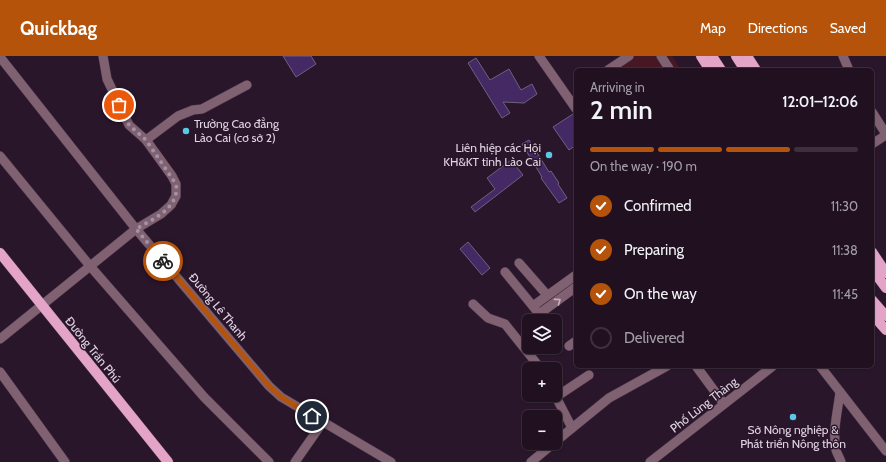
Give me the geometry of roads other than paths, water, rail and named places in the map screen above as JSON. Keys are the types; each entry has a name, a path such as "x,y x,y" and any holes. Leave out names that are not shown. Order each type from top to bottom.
{"main road":[{"path":"701,56 709,68"},
{"path":"712,56 720,68"},
{"path":"736,56 744,68"},
{"path":"747,56 755,68"},
{"name":"Đường Trần Phú","path":"0,253 168,462"},
{"path":"874,260 878,275 886,288"},
{"path":"874,302 886,316"},
{"path":"874,316 886,330"}],"street":[{"name":"Đường Lê Thanh","path":"0,56 136,229 269,386 281,397 391,462"},
{"path":"0,339 136,229 161,214 171,205 176,196 176,184 172,176 146,140 129,125 107,79 103,56"},
{"path":"539,56 573,95"},
{"path":"611,68 629,56"},
{"path":"661,56 669,68"},
{"path":"843,56 848,68"},
{"path":"146,140 178,116 193,110 202,109 247,85"},
{"path":"874,143 886,135 876,127"},
{"path":"0,156 90,266 204,397 269,462"},
{"path":"519,263 547,295"},
{"path":"505,272 540,314"},
{"path":"533,306 574,275"},
{"path":"545,314 574,289"},
{"path":"473,304 488,318 505,324 535,362"},
{"path":"562,436 609,398 663,368"},
{"path":"697,368 724,404"},
{"name":"Phố Lùng Thàng","path":"650,462 770,368"},
{"path":"822,368 886,451"},
{"path":"0,372 65,462"},
{"path":"562,392 590,375"},
{"path":"840,392 836,425 836,450 841,462"},
{"path":"558,402 572,428"},
{"path":"294,462 323,422"},
{"path":"531,462 545,450"}],"place":[{"name":"Trường Cao đẳng Lào Cai (cơ sở 2)","path":"186,131"},
{"name":"Liên hiệp các Hội KH&KT tỉnh Lào Cai","path":"549,155"},
{"name":"Sở Nông nghiệp & Phát triển Nông thôn","path":"793,417"}]}
